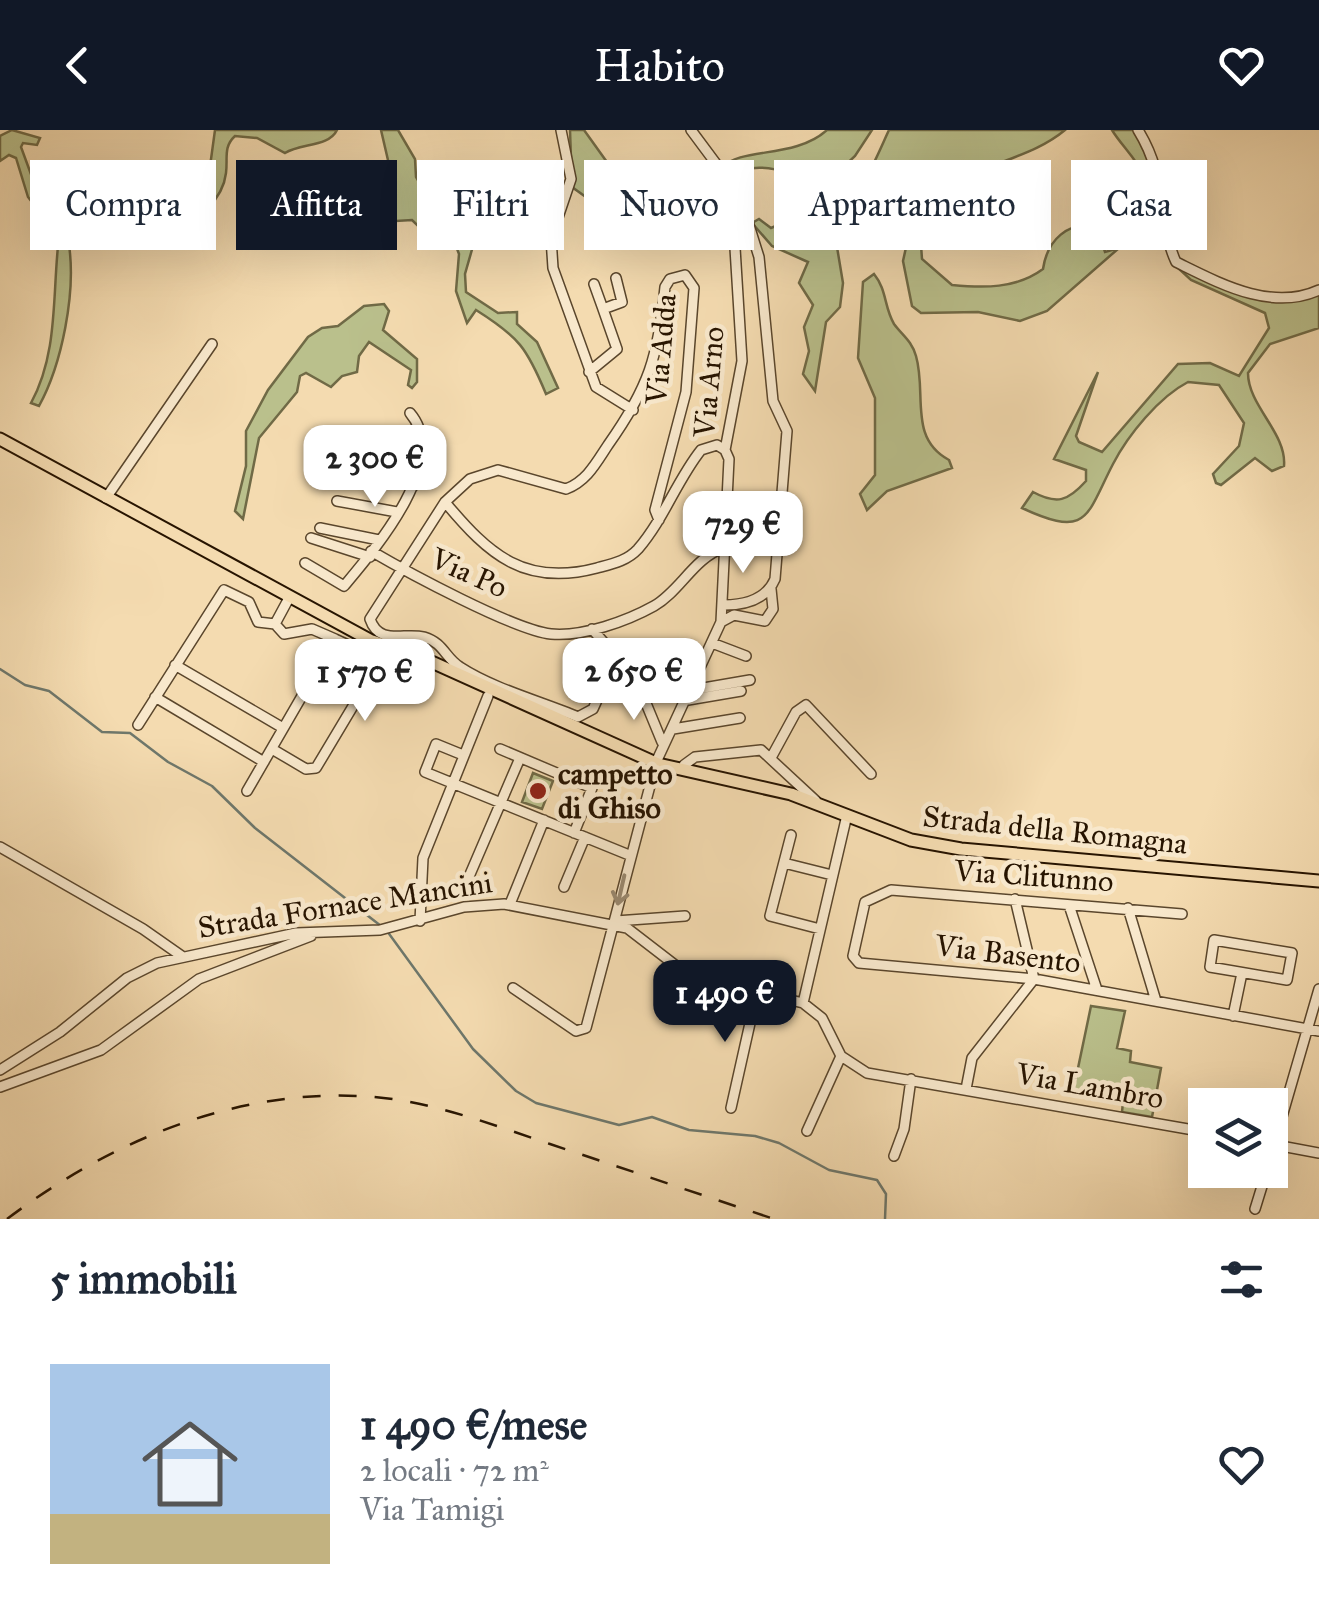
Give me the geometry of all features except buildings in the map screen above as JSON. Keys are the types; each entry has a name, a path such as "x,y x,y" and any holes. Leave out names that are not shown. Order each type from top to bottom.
{"main road":[{"name":"Strada della Romagna","path":"0,439 372,641 425,658 492,695 628,751 816,801 911,840 948,847 1319,883"}],"street":[{"path":"562,130 570,178 552,238 553,268 572,310 588,372 607,397 633,410"},
{"path":"691,130 724,173 750,225 760,257 773,401 786,431 772,609 765,621 734,615 721,622"},
{"path":"1138,130 1152,152 1163,190 1168,244 1176,262 1232,289 1273,298 1319,290"},
{"name":"Via Arno","path":"659,757 690,695 721,622 724,605 729,460 726,450 742,361 735,250"},
{"name":"Via Adda","path":"445,502 470,479 498,470 554,488 578,485 633,410 648,382 657,350 665,287 670,279 685,275 694,288 688,376 655,510 660,520"},
{"path":"604,309 622,302 616,278"},
{"path":"588,372 617,350 594,284"},
{"path":"106,498 212,344"},
{"path":"305,563 344,586 379,540 415,485 421,447 418,423 410,413"},
{"path":"617,656 593,709 578,716 460,667 442,645 425,658 422,636 392,638 371,625 372,612 445,502 481,543 544,576 568,576 622,561 638,549 701,450 717,445 726,450"},
{"path":"357,474 415,485"},
{"path":"337,501 397,512"},
{"path":"320,528 379,540"},
{"name":"Via Po","path":"310,538 369,553 402,572 552,634 592,629 640,614 665,600 708,555 723,548"},
{"path":"724,605 752,602 771,589"},
{"path":"138,726 224,590 249,602 258,622 275,624 284,634 312,629 374,657 377,666 316,768 306,769 272,749"},
{"path":"275,624 289,598"},
{"path":"513,988 582,1032 659,757 636,679 592,629"},
{"path":"247,791 335,640"},
{"path":"712,643 746,656"},
{"path":"175,664 283,728"},
{"path":"690,695 750,680"},
{"path":"690,695 741,692"},
{"path":"420,921 421,864 481,712 492,695"},
{"path":"155,696 264,762"},
{"path":"772,756 796,712 806,705 871,774"},
{"path":"673,729 740,718"},
{"path":"463,756 436,744 425,772 629,855"},
{"path":"500,749 592,788 574,832"},
{"path":"688,767 695,757 751,749 772,756 816,801"},
{"path":"468,880 520,758"},
{"path":"798,1002 847,815"},
{"path":"510,904 544,820"},
{"path":"791,835 770,916 820,929"},
{"path":"564,886 585,837"},
{"path":"0,847 143,928 183,957"},
{"path":"784,864 832,875"},
{"name":"Via Clitunno","path":"882,892 1182,914"},
{"name":"Via Basento","path":"882,892 862,907 852,955 856,961 1034,979 1314,1030"},
{"path":"966,1088 972,1058 1034,979 1014,900"},
{"name":"Strada Fornace Mancini","path":"0,1070 60,1032 127,978 183,957 296,933 385,930 464,907 510,904 612,923"},
{"path":"1069,905 1097,990"},
{"path":"1128,908 1156,1000"},
{"path":"612,923 684,916"},
{"path":"612,923 640,934 679,971 798,1002 822,1018 840,1056 807,1132"},
{"path":"0,1088 101,1050 199,980 314,935"},
{"path":"1214,940 1292,953 1287,980 1242,973 1210,967 1214,940"},
{"path":"1233,1016 1242,973"},
{"path":"1288,1101 1314,1030 1319,989"},
{"path":"731,1108 757,992"},
{"name":"Via Lambro","path":"840,1056 867,1072 1188,1129"},
{"path":"894,1156 904,1129 911,1079"},
{"path":"1288,1147 1319,1153"},
{"path":"1255,1209 1261,1188"}],"green space":[{"path":"12,130 40,138 37,145 23,143 21,147 30,172 30,200 16,158 9,155 0,161 0,136"},
{"path":"215,130 337,130 328,139 285,153 257,138 235,136 227,149 216,197 216,160 211,160"},
{"path":"381,130 398,130 415,159 417,225 412,220 397,221 397,160 388,160"},
{"path":"570,130 584,130 606,160 584,160 584,196 572,187"},
{"path":"827,130 872,130 851,160 774,160 774,169 754,168 754,160 734,160 785,149"},
{"path":"889,130 1065,130 1008,160 875,160"},
{"path":"1112,130 1134,130 1150,160 1134,160"},
{"path":"759,219 774,227 774,247 754,222"},
{"path":"1071,229 1071,250 1117,250 1047,311 1020,321 978,312 921,313 912,306 903,261 905,250 921,250 922,259 952,285 999,286 1043,269 1054,241"},
{"path":"58,250 70,250 65,328 39,406 31,403 46,363"},
{"path":"458,250 472,250 465,274 466,292 498,313 517,312 517,324 537,342 558,388 546,394 520,345 491,319 476,310 467,323 456,291"},
{"path":"781,250 838,250 843,283 840,307 826,322 815,391 803,374 809,351 804,327 813,305 799,283 808,262"},
{"path":"1176,266 1264,297 1301,298 1319,293 1319,328 1270,344 1248,373 1254,397 1280,442 1284,466 1272,471 1255,458 1221,485 1216,483 1213,474 1239,446 1244,423 1219,385 1188,382 1166,397 1136,429 1082,517 1061,522 1022,508 1033,492 1049,499 1062,499 1086,481 1086,470 1054,459 1098,372 1076,436 1079,442 1102,452 1178,364 1210,363 1239,376 1269,328 1265,313 1191,280"},
{"path":"874,274 894,324 916,356 921,414 928,440 952,468 887,491 867,510 860,494 875,475 875,398 858,358 863,282"},
{"path":"384,304 389,311 383,330 417,359 417,382 412,388 408,385 411,370 369,342 359,356 357,372 342,376 331,387 306,373 300,376 297,392 259,438 243,519 235,511 246,466 246,431 268,390 308,337 322,328 338,326 364,306"},
{"name":"campetto di Ghiso","path":"533,773 553,781 542,809 522,802"},
{"path":"1091,1006 1125,1011 1117,1048 1131,1051 1130,1062 1161,1068 1152,1117 1122,1112 1123,1102 1073,1092"}],"waterway":[{"path":"0,669 25,685 49,691 102,732 130,733 168,762 212,786 255,828 381,926"},
{"path":"387,931 473,1049 516,1091 536,1103 619,1125 652,1117 689,1130 755,1136 779,1143 829,1170 877,1180 886,1194 885,1219"}],"railway":[{"path":"7,1219 90,1165 180,1124 275,1100 324,1096 374,1097 441,1109 774,1219"}],"place":[{"name":"campetto di Ghiso","path":"538,791"}]}
